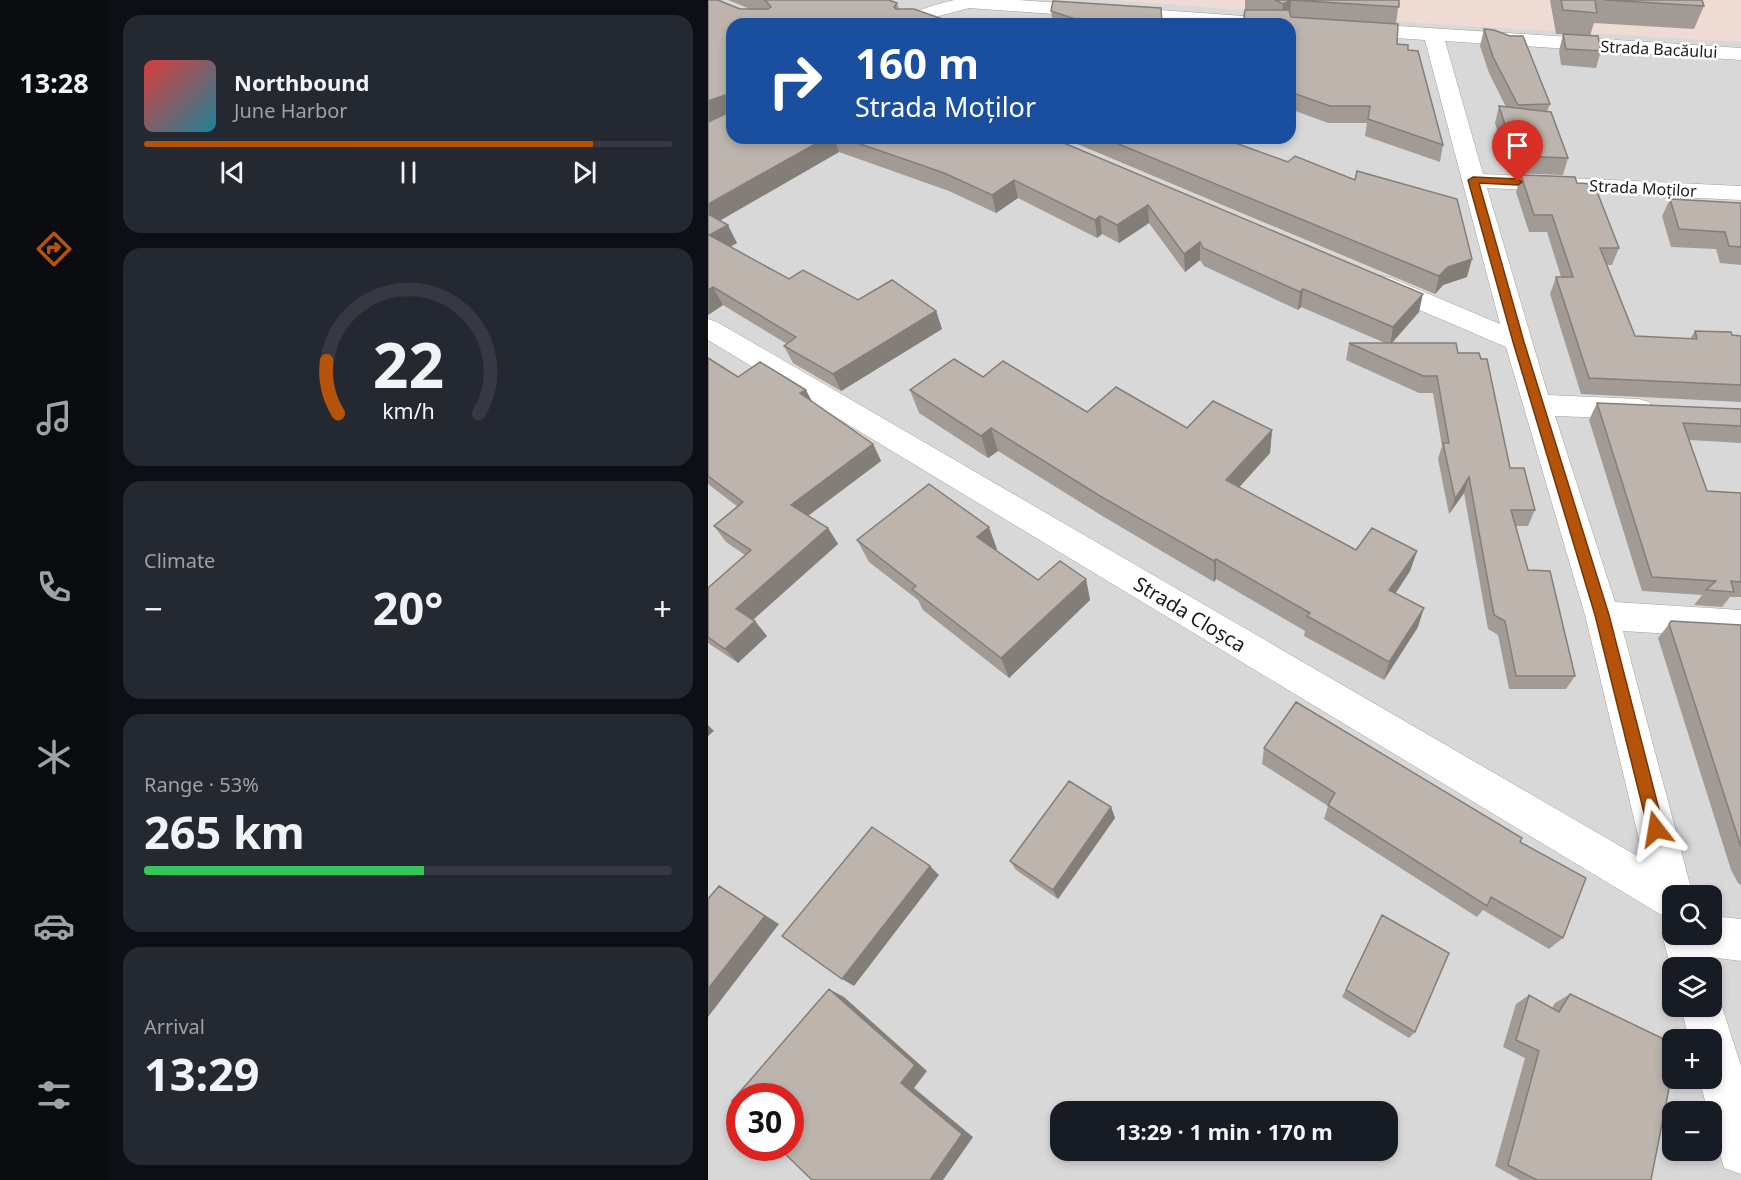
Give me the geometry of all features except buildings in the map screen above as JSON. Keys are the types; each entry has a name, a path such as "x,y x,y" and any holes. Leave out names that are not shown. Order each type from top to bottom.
{"street":[{"path":"922,18 932,12 968,2 1190,18"},
{"name":"Strada Bacăului","path":"1296,25 1741,54"},
{"path":"1434,36 1518,342 1602,615 1670,885"},
{"name":"Strada Moților","path":"1473,180 1741,193"},
{"path":"1366,277 1518,342"},
{"name":"Strada Cloșca","path":"708,328 1662,891"},
{"path":"1539,405 1670,411"},
{"path":"1602,615 1741,624"},
{"path":"1722,938 1741,940"},
{"path":"1722,1080 1741,1150"}],"shaded area":[{"path":"708,0 1741,0 1741,1180 708,1180"},
{"path":"1111,0 1741,0 1741,42 1449,25"}],"route":[{"path":"1518,182 1473,180 1518,342 1602,615 1656,829"}]}
